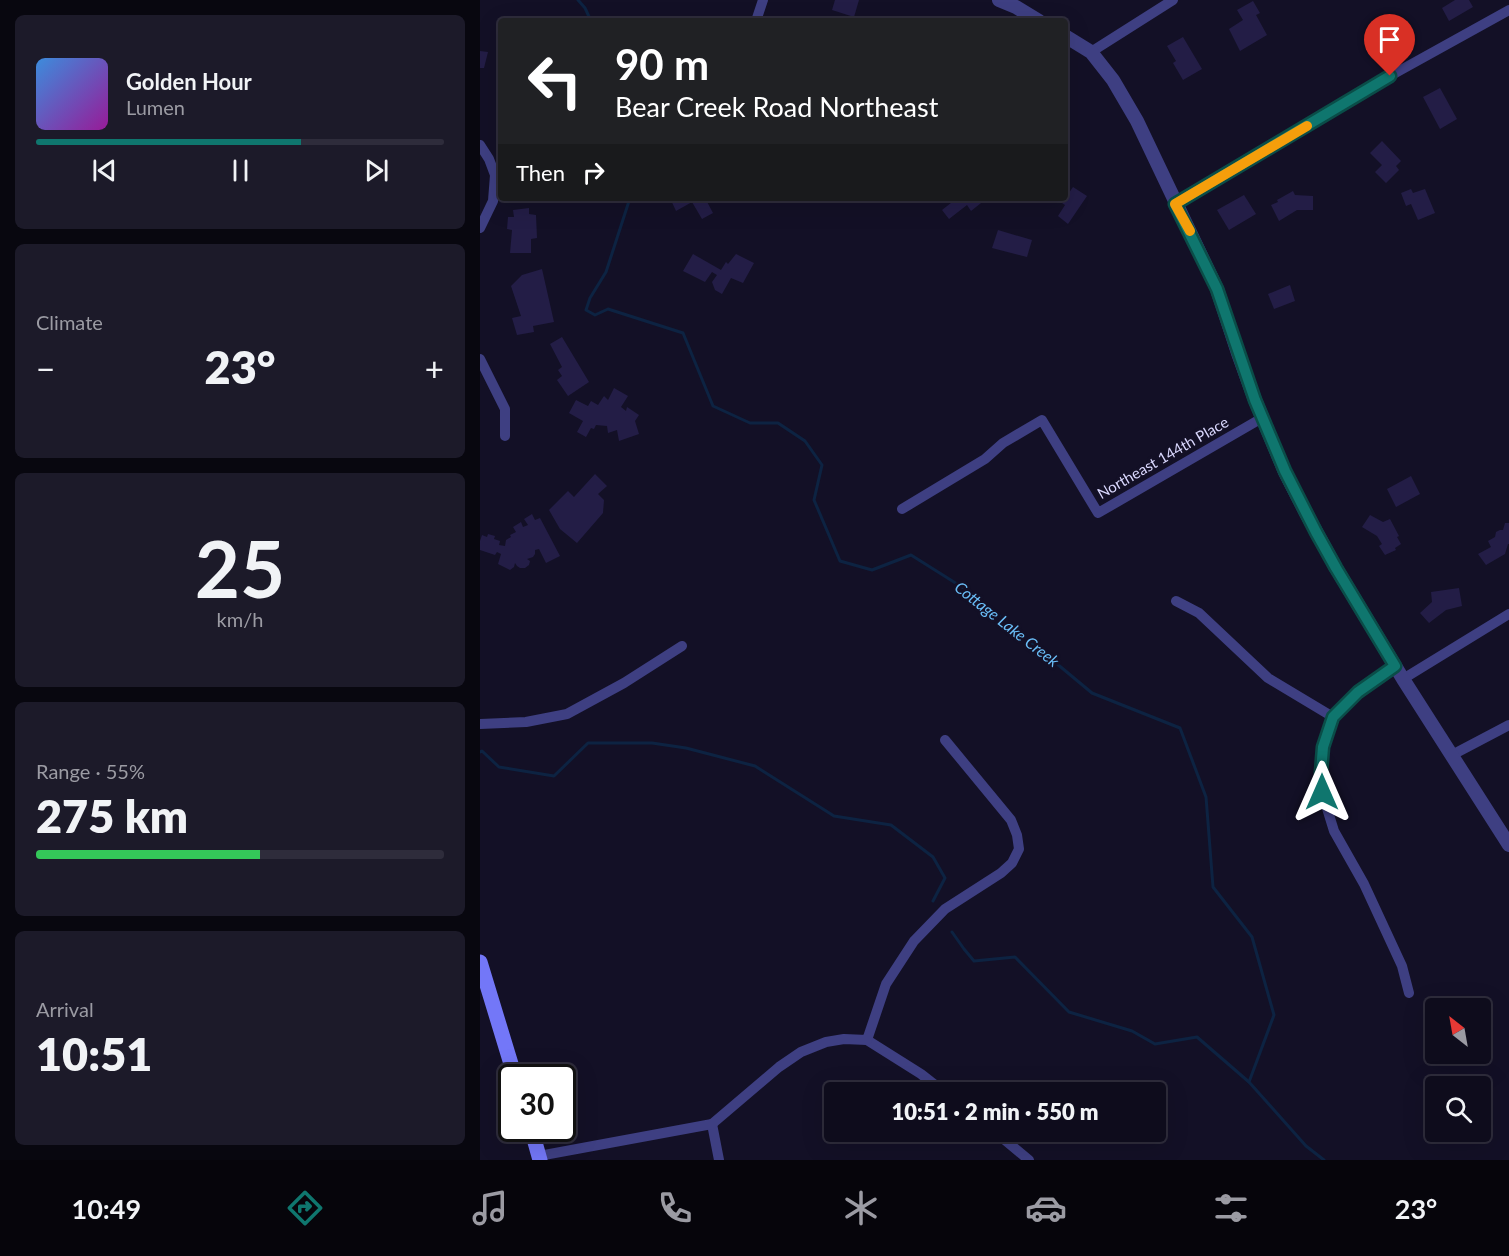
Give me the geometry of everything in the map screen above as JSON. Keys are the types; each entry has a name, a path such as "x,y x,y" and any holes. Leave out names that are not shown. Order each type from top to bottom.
{"main road":[{"path":"480,963 511,1064"},
{"path":"535,1142 540,1158"}],"street":[{"path":"757,18 764,0"},
{"path":"999,0 1016,4 1035,18"},
{"path":"1091,52 1173,0"},
{"path":"1175,204 1390,76 1509,10"},
{"path":"1068,38 1091,52 1113,80 1137,121 1217,289 1262,418 1285,471 1316,532 1403,679 1509,845"},
{"path":"480,145 495,175 493,201 480,228"},
{"path":"480,358 505,409 505,435"},
{"name":"Northeast 144th Place","path":"902,509 985,459 1003,443 1042,420 1098,513 1262,418"},
{"path":"1176,601 1199,613 1268,678 1333,717"},
{"path":"1403,679 1509,614"},
{"path":"480,724 526,722 567,714 624,683 682,646"},
{"path":"1395,666 1358,692 1333,717 1323,747 1321,772 1322,792 1334,831 1364,884 1402,966 1409,993"},
{"path":"1452,755 1509,725"},
{"path":"867,1040 886,984 914,941 945,909 1012,863 1018,849 1017,835 1011,820 945,740"},
{"path":"540,1158 712,1124 779,1067 801,1052 826,1042 844,1039 867,1040 931,1082"},
{"path":"712,1124 719,1160"},
{"path":"1007,1142 1029,1160"}],"building":[{"path":"835,0 859,0 854,17 832,10"},
{"path":"1455,0 1469,0 1473,7 1449,21 1442,8"},
{"path":"1253,1 1260,13 1256,15 1267,35 1240,51 1229,29 1243,20 1237,10"},
{"path":"1183,37 1202,69 1183,80 1173,63 1176,61 1167,46"},
{"path":"480,51 488,52 484,68 480,68"},
{"path":"1440,88 1457,119 1440,129 1423,97"},
{"path":"1382,141 1401,161 1396,166 1399,170 1386,183 1375,172 1382,165 1370,153"},
{"path":"1073,187 1087,196 1068,224 1058,216 1065,205 1062,203 1068,201 1068,194"},
{"path":"1411,189 1413,193 1425,189 1435,213 1418,220 1411,204 1406,206 1401,193"},
{"path":"1293,191 1295,195 1313,196 1313,210 1297,210 1279,221 1271,205"},
{"path":"1244,195 1256,214 1229,230 1217,210"},
{"path":"671,201 707,201 713,213 702,219 692,202 676,211"},
{"path":"953,201 979,201 981,203 971,211 967,205 949,219 942,210"},
{"path":"529,208 529,214 536,215 537,238 531,239 531,253 510,253 512,230 507,229 508,217 514,217 513,210"},
{"path":"998,230 1032,240 1027,257 992,248"},
{"path":"693,254 721,270 726,262 728,264 736,254 754,263 743,283 731,278 722,294 715,290 712,282 717,275 712,272 705,282 683,271"},
{"path":"542,269 554,322 533,326 534,332 517,335 512,318 521,316 511,286 522,275"},
{"path":"1290,285 1295,301 1274,309 1268,294"},
{"path":"562,337 589,382 568,396 557,380 562,376 558,370 562,367 550,344"},
{"path":"614,388 628,396 621,407 626,411 627,407 639,415 635,421 639,434 619,441 617,430 608,433 607,426 596,425 594,429 591,428 586,437 577,432 583,421 569,413 576,400 588,406 591,401 598,405 604,396 608,400"},
{"path":"595,474 607,486 598,494 604,500 603,513 577,543 560,529 549,510 568,491 574,497"},
{"path":"1411,476 1420,494 1396,507 1387,489"},
{"path":"532,514 535,520 540,518 560,556 546,563 539,549 535,550 533,557 527,559 530,561 529,565 520,568 515,563 510,570 498,564 501,554 497,552 495,555 480,550 482,535 495,536 494,539 500,541 499,545 505,546 506,540 516,532 513,527 521,522 523,527 528,525 524,519"},
{"path":"1370,515 1383,522 1390,519 1401,544 1395,548 1396,550 1385,555 1379,546 1382,544 1377,536 1362,527"},
{"path":"1505,523 1509,523 1509,544 1505,554 1486,565 1478,554 1491,547 1488,541 1495,537 1496,532 1503,530"},
{"path":"1459,588 1462,606 1446,610 1429,623 1420,613 1432,602 1431,592"}],"waterway":[{"name":"Cottage Lake Creek","path":"578,0 590,18"},
{"name":"Cottage Lake Creek","path":"629,201 606,272 590,298 586,310 595,315 608,309 683,333 713,406 750,423 778,423 805,441 822,465 814,500 840,561 872,570 911,555 973,594 1092,693 1180,728 1206,797 1213,887 1252,937 1274,1015 1249,1082 1306,1146 1324,1160"},
{"path":"480,752 482,751 499,767 554,776 588,743 652,743 686,748 755,766 834,816 891,825 933,857 945,878 933,901"},
{"path":"952,932 974,961 1015,957 1069,1012 1132,1031 1155,1044 1197,1037 1249,1082"}],"slow traffic":[{"path":"1190,231 1175,204 1307,126"}],"route":[{"path":"1322,792 1323,747 1333,717 1358,692 1395,666 1336,568 1285,471 1255,400 1217,289 1175,204 1390,76"}]}
